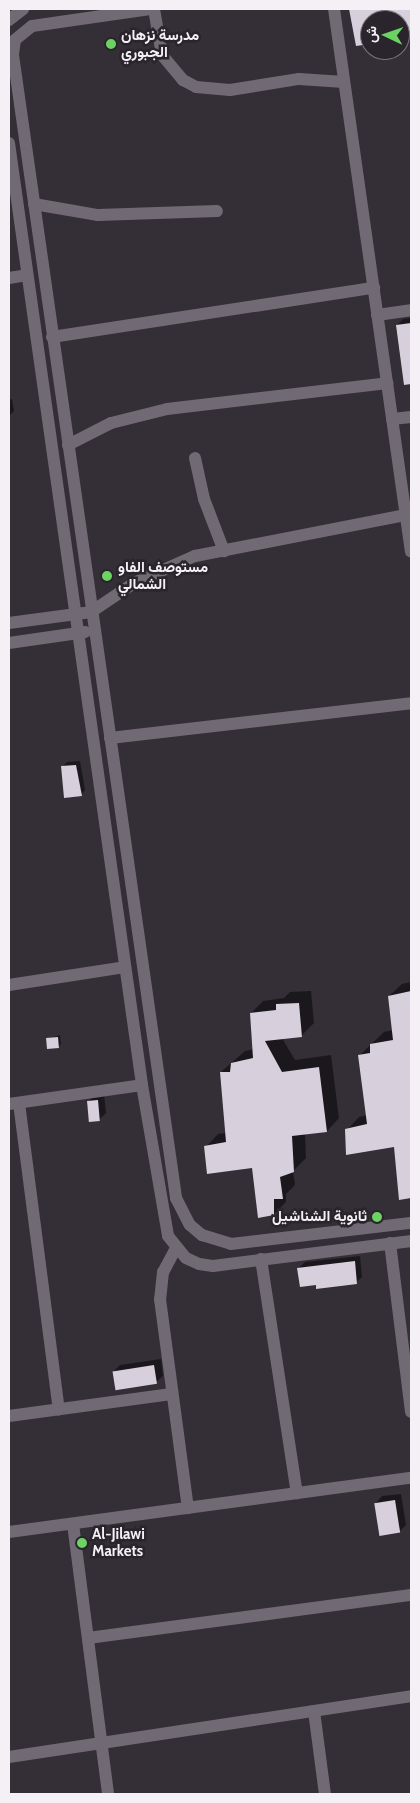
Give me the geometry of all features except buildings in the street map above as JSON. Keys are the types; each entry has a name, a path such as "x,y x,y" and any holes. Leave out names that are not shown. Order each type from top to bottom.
{"street":[{"path":"9,20 23,9"},
{"path":"150,9 84,13 32,26 12,39 11,56 34,204 173,1183 181,1213 202,1235 231,1244 411,1223"},
{"path":"154,9 162,55 183,80 196,87 230,90 299,79 344,82"},
{"path":"334,9 411,552"},
{"path":"9,143 10,167 28,275 125,967 164,1223 176,1248 199,1264 227,1265 411,1240"},
{"path":"34,204 98,215 217,211"},
{"path":"9,278 28,275"},
{"path":"52,337 374,288"},
{"path":"377,315 411,310"},
{"path":"68,445 111,424 167,409 387,383"},
{"path":"392,419 411,417"},
{"path":"194,458 204,499 224,551"},
{"path":"9,624 91,612 161,569 195,556 406,515"},
{"path":"9,643 94,631"},
{"path":"110,738 411,702"},
{"path":"9,985 125,967"},
{"path":"59,1409 14,1104 142,1085"},
{"path":"390,1243 411,1412"},
{"path":"176,1248 160,1285 172,1394 188,1508"},
{"path":"262,1259 297,1493"},
{"path":"9,1416 172,1394"},
{"path":"9,1532 411,1478"},
{"path":"73,1524 108,1794"},
{"path":"88,1638 411,1595"},
{"path":"9,1757 411,1696"},
{"path":"314,1711 325,1794"}],"place":[{"name":"مدرسة نزهان الجبوري","path":"111,44"},
{"name":"مستوصف الفاو الشمالي","path":"107,576"},
{"name":"ثانوية الشناشيل","path":"377,1217"},
{"name":"Al-Jilawi Markets","path":"82,1543"}]}
